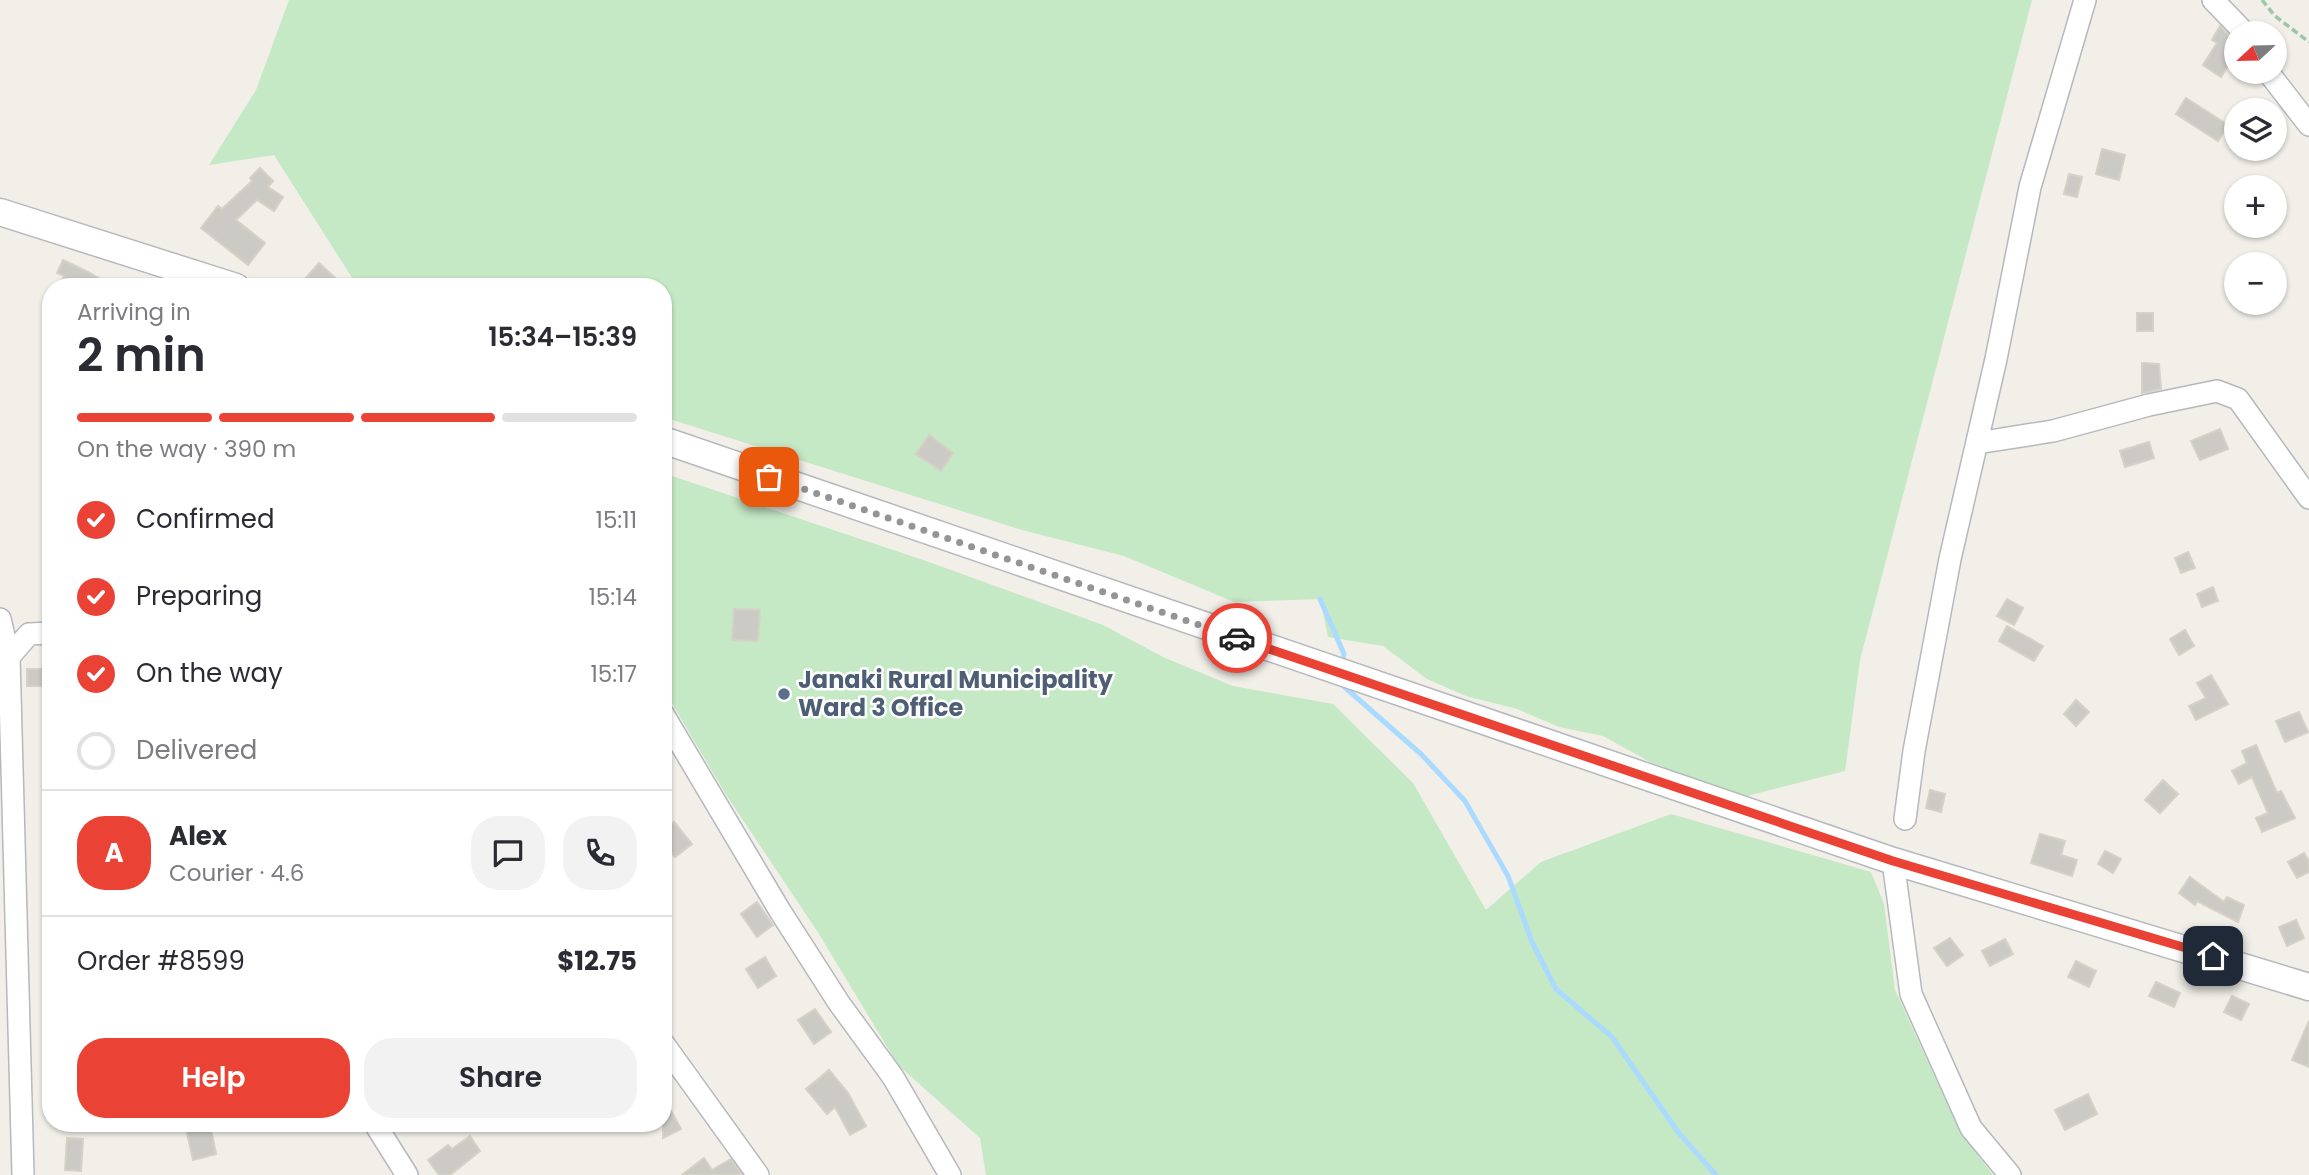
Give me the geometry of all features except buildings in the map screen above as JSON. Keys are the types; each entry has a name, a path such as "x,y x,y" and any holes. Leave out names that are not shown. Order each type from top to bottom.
{"street":[{"path":"1905,819 1914,751 1942,600 2030,187 2085,0"},
{"path":"2213,0 2233,21"},
{"path":"2277,84 2309,125"},
{"path":"0,212 208,278"},
{"path":"1977,443 2053,431 2149,405 2217,391 2238,399 2309,498"},
{"path":"672,443 1893,861 2309,987"},
{"path":"0,619 9,657 23,1175"},
{"path":"9,657 29,634 42,633"},
{"path":"672,728 780,911 839,1003 893,1077 950,1175"},
{"path":"1893,861 1911,995 1971,1128 2010,1175"},
{"path":"672,1055 758,1175"},
{"path":"380,1132 407,1175"}],"path":[{"path":"2262,0 2275,16 2309,42"}],"green space":[{"path":"289,0 2032,0 1860,660 1845,771 1743,797 1650,762 1603,736 1559,727 1517,709 1466,696 1427,679 1383,646 1328,637 1320,599 1234,602 1124,556 1022,530 672,420 672,278 352,278 274,155 209,165 256,90"},
{"path":"672,476 929,562 1103,625 1165,658 1233,686 1333,704 1413,783 1486,910 1541,862 1671,814 1871,872 1884,904 1895,990 1960,1132 1993,1175 986,1175 980,1138 898,1065 819,934 725,793 672,703"}],"waterway":[{"path":"1320,599 1344,654 1343,658"},
{"path":"1341,684 1421,754 1465,801 1508,876 1532,942 1556,989 1612,1037 1678,1132 1716,1175"}],"way so far":[{"path":"769,477 1237,638"}],"place":[{"name":"Janaki Rural Municipality Ward 3 Office","path":"784,694"}],"route":[{"path":"1237,638 1893,861 2213,956"}]}
